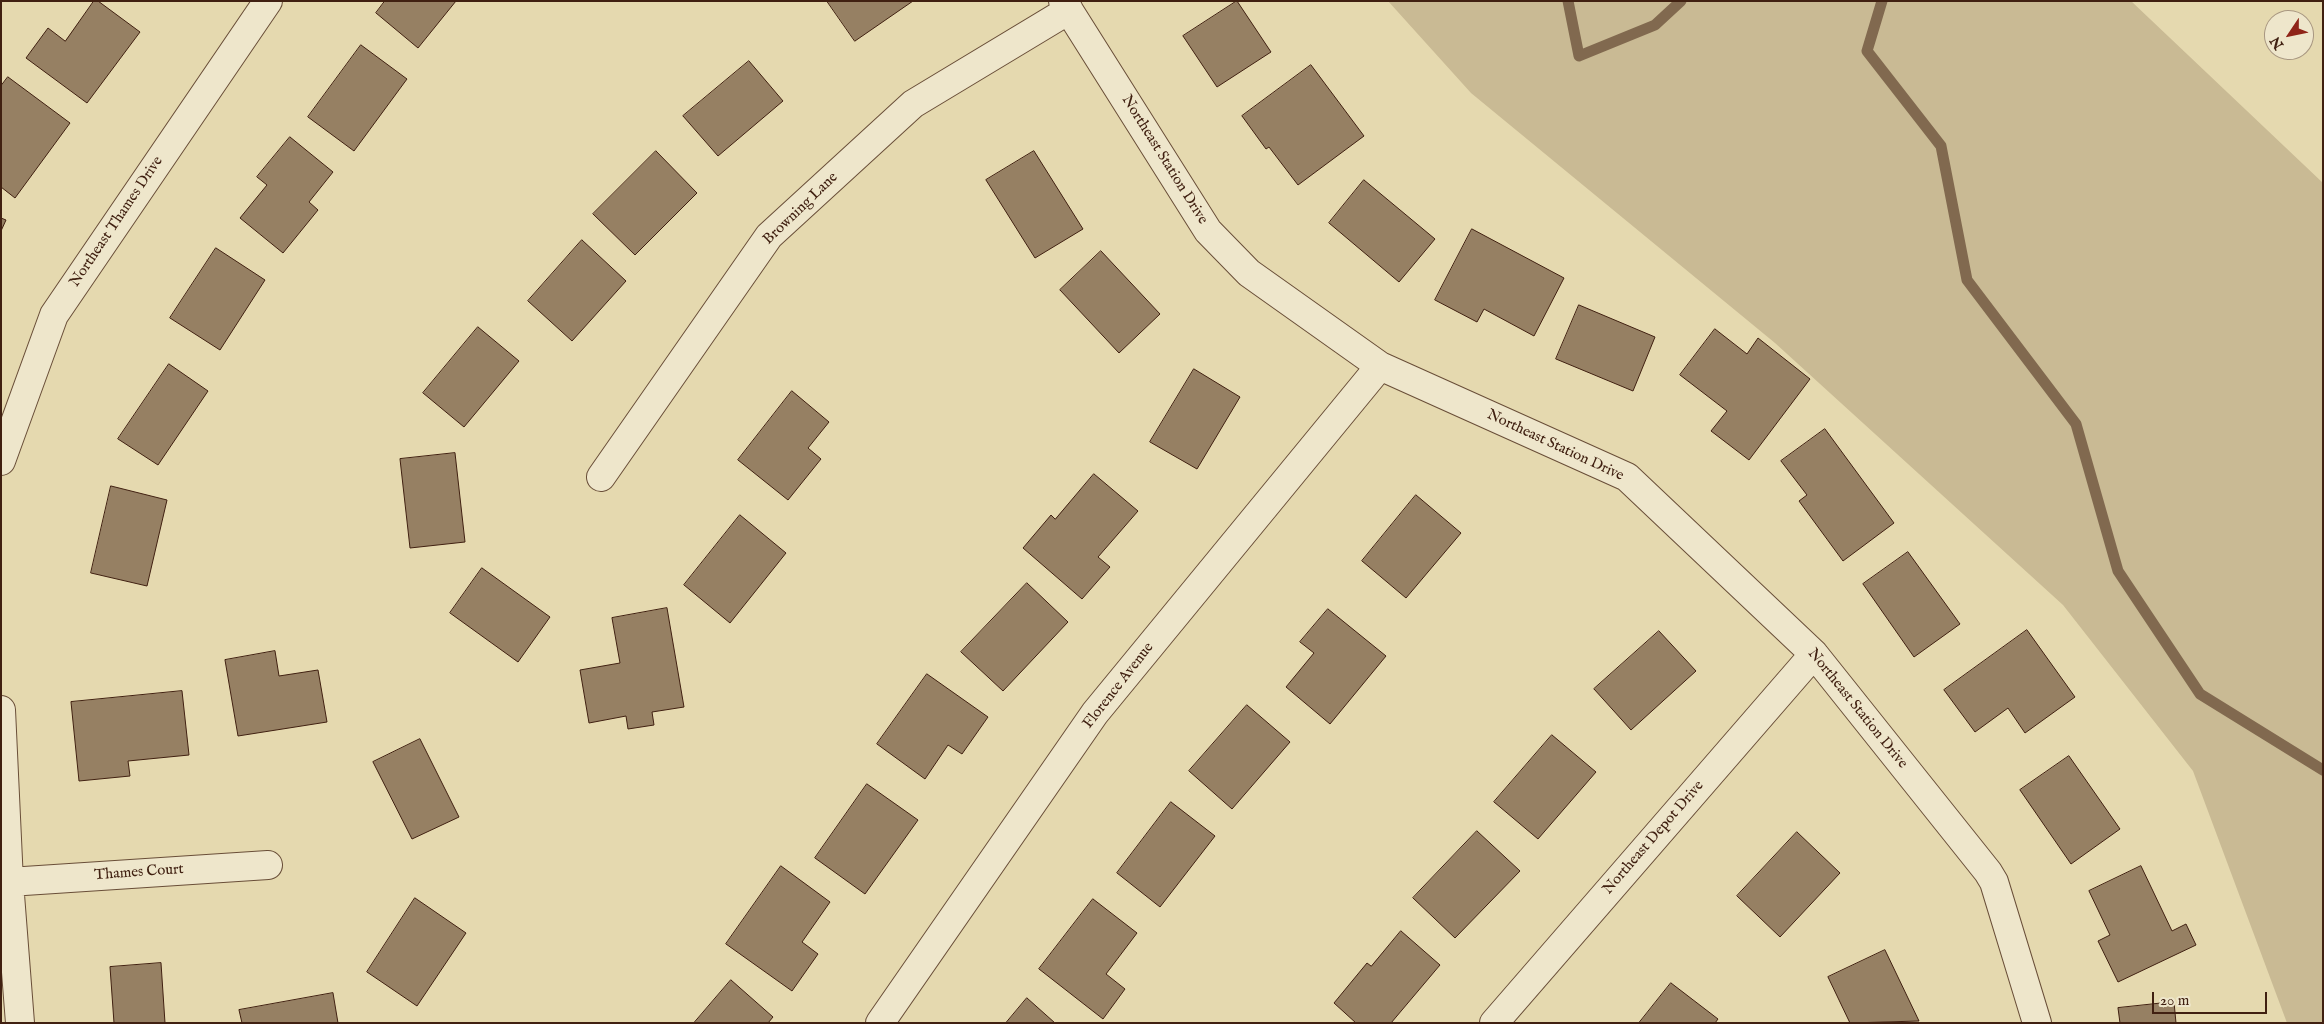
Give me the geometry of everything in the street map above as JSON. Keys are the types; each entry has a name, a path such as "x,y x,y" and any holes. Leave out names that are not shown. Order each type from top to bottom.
{"street":[{"name":"Northeast Thames Drive","path":"1,460 54,315 268,1"},
{"name":"Northeast Station Drive","path":"1066,6 1208,231 1249,273 1380,366 1627,477 1814,654 1991,877 2037,1023"},
{"name":"Browning Lane","path":"601,477 769,236 913,104 1066,6"},
{"name":"Florence Avenue","path":"880,1023 1095,713 1380,366"},
{"name":"Northeast Depot Drive","path":"1494,1023 1814,654"},
{"path":"1,710 9,882 20,1023"},
{"name":"Thames Court","path":"9,882 268,865"}],"shaded area":[{"path":"1388,1 2131,1 2323,183 2323,1023 2287,1023 2193,771 2063,605 1775,343 1471,93"}],"building":[{"path":"94,1 98,1 140,32 87,103 26,58 48,28 65,41"},
{"path":"385,1 456,1 418,48 376,13"},
{"path":"827,1 913,1 855,41"},
{"path":"1237,1 1271,52 1217,87 1183,36"},
{"path":"361,45 407,79 354,151 308,117"},
{"path":"749,61 783,101 718,156 683,116"},
{"path":"1311,65 1364,136 1298,185 1269,147 1266,149 1242,116"},
{"path":"8,77 70,123 15,198 1,187 1,86"},
{"path":"290,137 333,172 309,202 318,210 283,253 240,218 267,185 257,177"},
{"path":"656,151 697,193 635,255 593,214"},
{"path":"1034,151 1083,229 1035,258 986,180"},
{"path":"1364,180 1435,239 1399,282 1329,223"},
{"path":"1,218 6,220 1,231"},
{"path":"1472,229 1564,278 1534,336 1484,309 1477,322 1435,300"},
{"path":"582,240 626,281 572,341 528,301"},
{"path":"216,248 265,280 220,350 170,318"},
{"path":"1101,251 1160,314 1119,353 1060,290"},
{"path":"1579,305 1655,337 1633,391 1556,359"},
{"path":"478,327 519,361 464,427 423,393"},
{"path":"1715,329 1747,354 1758,338 1810,379 1749,460 1711,431 1727,411 1680,375"},
{"path":"169,364 208,391 158,465 118,439"},
{"path":"1194,369 1240,397 1197,469 1150,442"},
{"path":"792,391 829,422 808,448 821,459 788,500 738,460"},
{"path":"1825,429 1894,523 1843,561 1799,501 1807,495 1781,461"},
{"path":"455,453 465,542 410,548 400,459"},
{"path":"1094,474 1138,511 1098,557 1110,567 1082,599 1023,548 1051,515 1055,519"},
{"path":"111,486 167,500 147,586 91,573"},
{"path":"1416,495 1461,533 1406,598 1362,561"},
{"path":"740,515 786,553 730,623 684,585"},
{"path":"1908,552 1960,624 1914,657 1863,584"},
{"path":"482,568 550,617 518,662 450,613"},
{"path":"1027,583 1068,622 1003,691 961,652"},
{"path":"667,608 684,707 652,712 654,725 628,729 626,716 589,723 580,670 620,663 612,618"},
{"path":"1328,609 1386,656 1330,724 1286,687 1314,653 1300,642"},
{"path":"2027,630 2075,697 2025,733 2008,708 1975,732 1944,690"},
{"path":"1659,631 1696,671 1631,730 1594,689"},
{"path":"275,651 279,676 318,670 327,722 238,736 225,660"},
{"path":"927,674 988,717 962,754 948,745 925,779 877,744"},
{"path":"182,691 189,755 128,761 130,776 79,781 71,702"},
{"path":"1247,705 1290,742 1232,809 1189,771"},
{"path":"1552,735 1596,772 1538,839 1494,802"},
{"path":"420,739 459,817 412,839 373,762"},
{"path":"2069,756 2120,829 2071,864 2020,790"},
{"path":"867,784 918,820 865,894 815,858"},
{"path":"1171,802 1215,836 1160,907 1117,873"},
{"path":"1477,831 1520,871 1455,938 1413,898"},
{"path":"1797,832 1840,873 1780,937 1737,896"},
{"path":"781,866 830,902 802,942 818,954 792,991 726,944"},
{"path":"2141,866 2172,931 2186,924 2196,945 2118,982 2098,941 2110,935 2089,891"},
{"path":"415,898 466,933 417,1006 367,972"},
{"path":"1093,899 1137,933 1106,974 1125,989 1103,1019 1039,969"},
{"path":"1401,931 1440,965 1391,1023 1356,1023 1334,1003 1367,963 1371,966"},
{"path":"1885,950 1919,1021 1850,1023 1828,977"},
{"path":"161,963 165,1023 114,1023 110,967"},
{"path":"731,980 773,1017 768,1023 694,1023"},
{"path":"1671,983 1718,1019 1715,1023 1639,1023"},
{"path":"333,993 338,1023 242,1023 239,1010"},
{"path":"1027,998 1055,1023 1006,1023"},
{"path":"2174,1002 2176,1023 2120,1023 2118,1008"}],"waterway":[{"path":"1568,1 1579,56 1655,25 1681,1"},
{"path":"1882,1 1867,51 1941,146 1967,280 2076,424 2118,571 2200,694 2323,770"}]}
